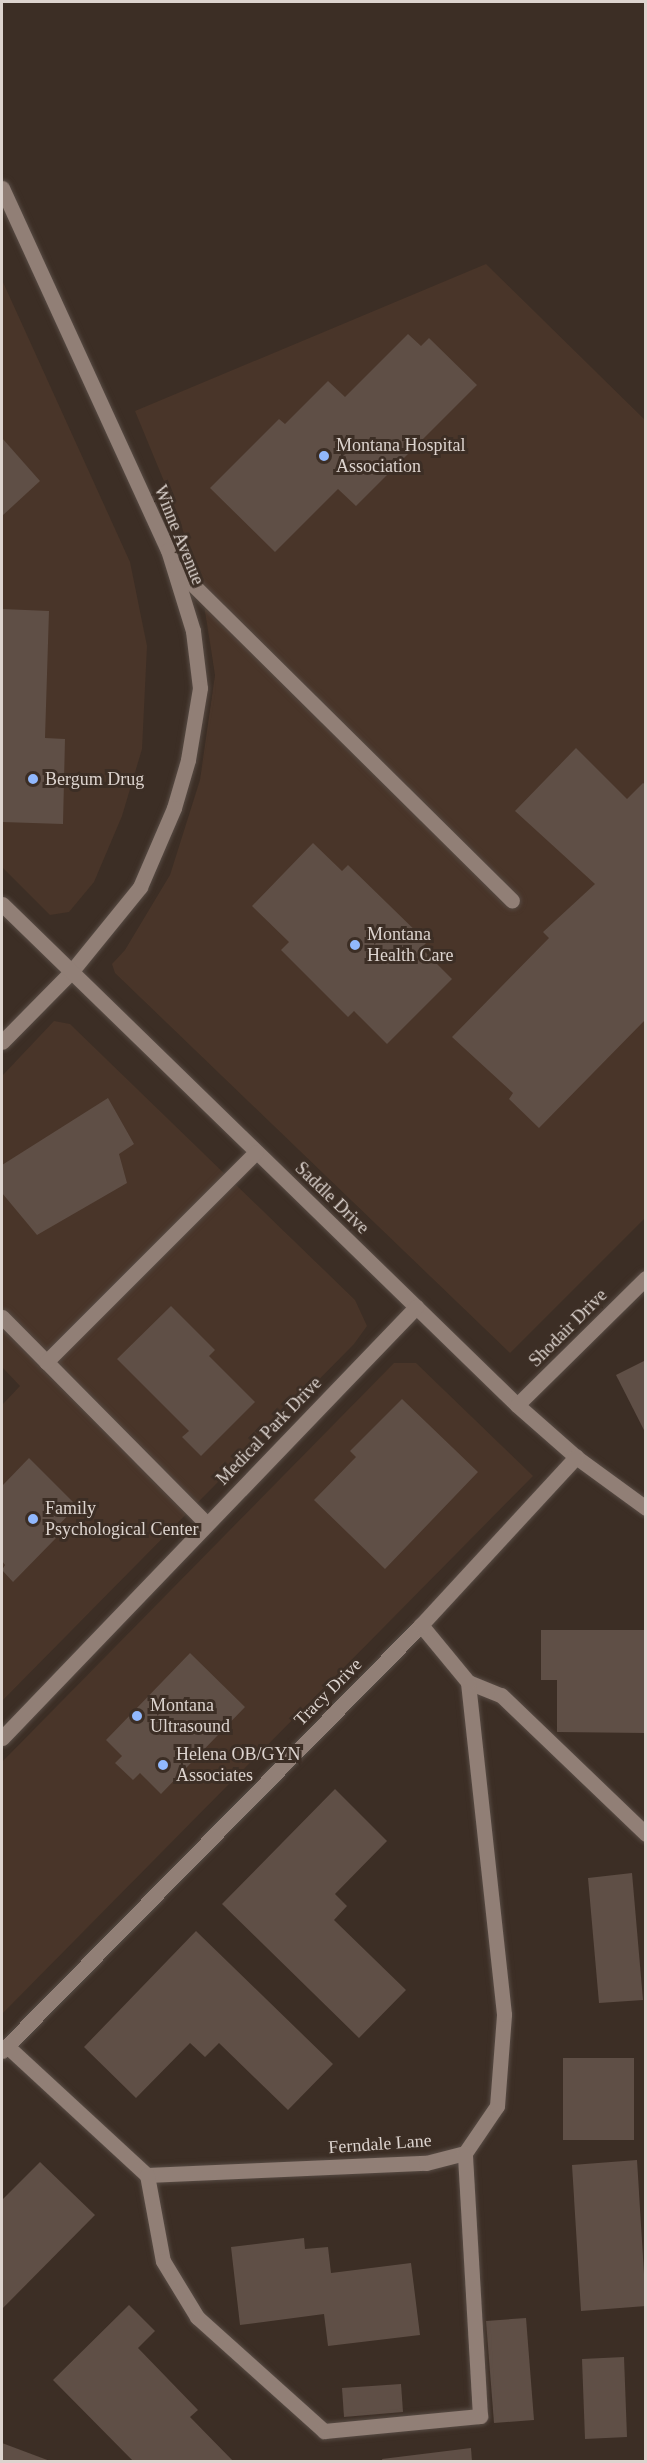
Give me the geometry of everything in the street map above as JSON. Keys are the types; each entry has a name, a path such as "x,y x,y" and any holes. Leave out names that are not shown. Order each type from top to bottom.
{"street":[{"name":"Winne Avenue","path":"2,188 173,565 193,632 200,688 188,760 174,808 140,887 71,972 2,1042"},
{"path":"173,565 512,901"},
{"name":"Saddle Drive","path":"2,904 517,1405 576,1457 645,1508"},
{"path":"46,1362 256,1152"},
{"name":"Shodair Drive","path":"517,1405 645,1278"},
{"name":"Medical Park Drive","path":"2,1738 416,1307"},
{"path":"2,1317 207,1524"},
{"name":"Tracy Drive","path":"4,2048 421,1625 576,1457"},
{"path":"421,1625 468,1682 501,1695 645,1834"},
{"path":"4,2048 147,2175 163,2261 197,2317 324,2431 480,2416 465,2153 496,2106 504,2014 468,1682"},
{"name":"Ferndale Lane","path":"147,2175 426,2163 465,2153"}],"shaded area":[{"path":"486,264 645,420 645,1218 510,1353 115,973 112,964 125,950 170,875 200,780 215,675 204,605 180,520 135,411"},
{"path":"2,280 130,562 147,646 142,749 122,816 94,882 69,912 50,915 2,867"},
{"path":"54,1021 70,1024 355,1300 367,1326 354,1344 2,1701 2,1405 20,1386 2,1367 2,1076"},
{"path":"394,1363 416,1363 533,1476 2,2014 2,1762"}],"building":[{"name":"Montana Hospital Association","path":"408,334 421,346 429,338 477,385 356,506 338,489 275,552 210,488 279,419 285,424 328,381 345,397"},
{"path":"2,438 40,481 2,516"},
{"path":"2,609 49,611 45,738 65,739 63,824 2,822"},
{"path":"576,748 627,799 643,783 646,785 646,1019 539,1128 509,1099 513,1093 452,1037 549,938 543,932 595,884 515,811"},
{"name":"Montana Health Care","path":"313,843 342,871 348,865 427,942 421,948 452,979 387,1044 354,1011 348,1017 281,950 289,942 252,906"},
{"path":"108,1098 134,1144 119,1154 127,1183 37,1235 2,1193 2,1165"},
{"path":"171,1306 215,1350 209,1356 255,1402 201,1456 182,1437 189,1431 117,1359"},
{"path":"646,1360 646,1434 616,1375"},
{"path":"402,1399 478,1472 385,1569 314,1500 356,1457 350,1451"},
{"name":"Family Psychological Center","path":"29,1458 77,1506 51,1533 56,1538 13,1582 2,1570 5,1565 2,1561 2,1486"},
{"path":"541,1630 646,1630 646,1733 557,1732 557,1680 541,1680"},
{"path":"190,1653 245,1707 161,1794 140,1773 133,1780 115,1763 122,1756 106,1740"},
{"path":"335,1789 387,1841 335,1894 347,1906 334,1920 406,1990 359,2038 222,1904"},
{"path":"632,1873 643,2000 599,2003 588,1878"},
{"path":"196,1931 333,2064 288,2110 219,2043 205,2057 190,2043 136,2098 84,2047"},
{"path":"563,2058 634,2058 634,2140 563,2140"},
{"path":"637,2160 646,2306 581,2311 572,2165"},
{"path":"40,2162 95,2215 2,2309 2,2200"},
{"path":"304,2238 305,2249 328,2247 331,2273 411,2263 420,2335 328,2346 324,2314 240,2325 231,2247"},
{"path":"129,2305 155,2331 138,2348 198,2410 190,2417 234,2462 134,2462 53,2380"},
{"path":"526,2318 534,2420 494,2423 486,2321"},
{"path":"624,2357 627,2437 585,2439 582,2359"},
{"path":"401,2384 403,2412 344,2417 342,2388"},
{"path":"2,2443 50,2461 50,2462 2,2462"},
{"path":"471,2448 472,2462 383,2462 382,2459"}],"place":[{"name":"Montana Hospital Association","path":"324,456"},
{"name":"Bergum Drug","path":"33,779"},
{"name":"Montana Health Care","path":"355,945"},
{"name":"Family Psychological Center","path":"33,1519"},
{"name":"Montana Ultrasound","path":"137,1716"},
{"name":"Helena OB/GYN Associates","path":"163,1765"}]}
